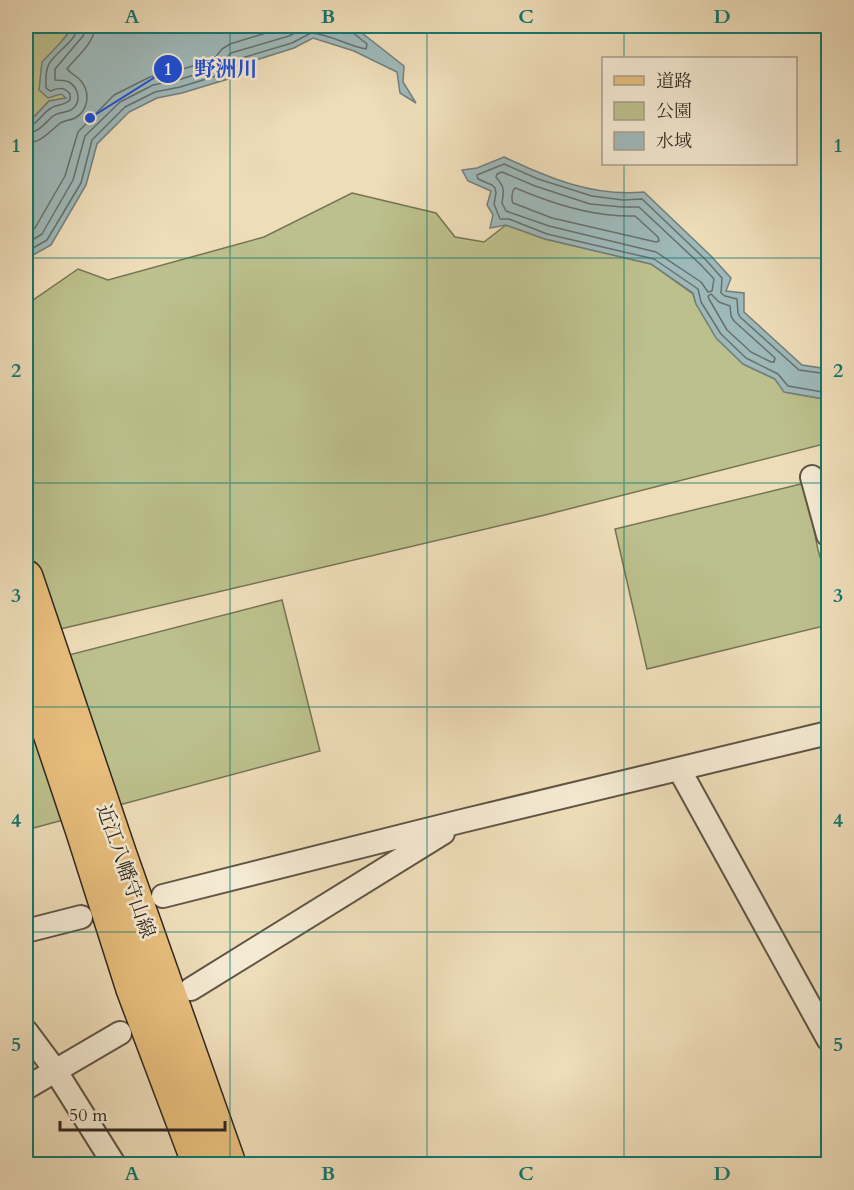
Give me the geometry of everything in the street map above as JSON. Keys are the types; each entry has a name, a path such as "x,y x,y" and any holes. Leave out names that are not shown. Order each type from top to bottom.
{"main road":[{"name":"近江八幡守山線","path":"26,577 97,828 133,990 199,1164"},
{"name":"近江八幡守山線","path":"26,662 97,828 229,1164"}],"street":[{"path":"812,477 828,536"},
{"path":"163,896 828,733"},
{"path":"679,769 827,1032"},
{"path":"191,989 462,821"},
{"path":"26,931 81,917"},
{"path":"26,1031 55,1070 114,1164"},
{"path":"26,1088 120,1033"}],"green space":[{"path":"26,26 74,26 62,41 61,93 67,98 49,101 26,122"},
{"path":"352,193 436,213 455,237 484,242 506,225 545,239 651,264 693,294 696,304 743,364 775,379 785,392 828,399 828,443 541,516 26,637 26,305 78,269 108,280 264,237"},
{"path":"805,483 818,550 828,583 828,625 647,669 615,529"},
{"path":"282,600 320,751 26,830 26,666"}],"water":[{"path":"74,26 353,26 404,66 403,82 416,103 400,93 397,72 354,51 313,38 294,48 237,66 228,79 157,98 129,112 97,144 86,185 51,245 26,259 26,122 49,101 66,98 61,94 48,98 39,90 42,62"},
{"path":"504,157 555,179 589,189 625,193 644,192 731,278 726,291 744,293 744,312 802,365 828,369 828,399 784,392 775,379 743,364 716,338 696,304 693,293 651,264 545,239 506,225 490,228 493,215 487,205 491,191 468,181 462,170 477,168"}],"place":[{"name":"野洲川","path":"90,118"}]}
